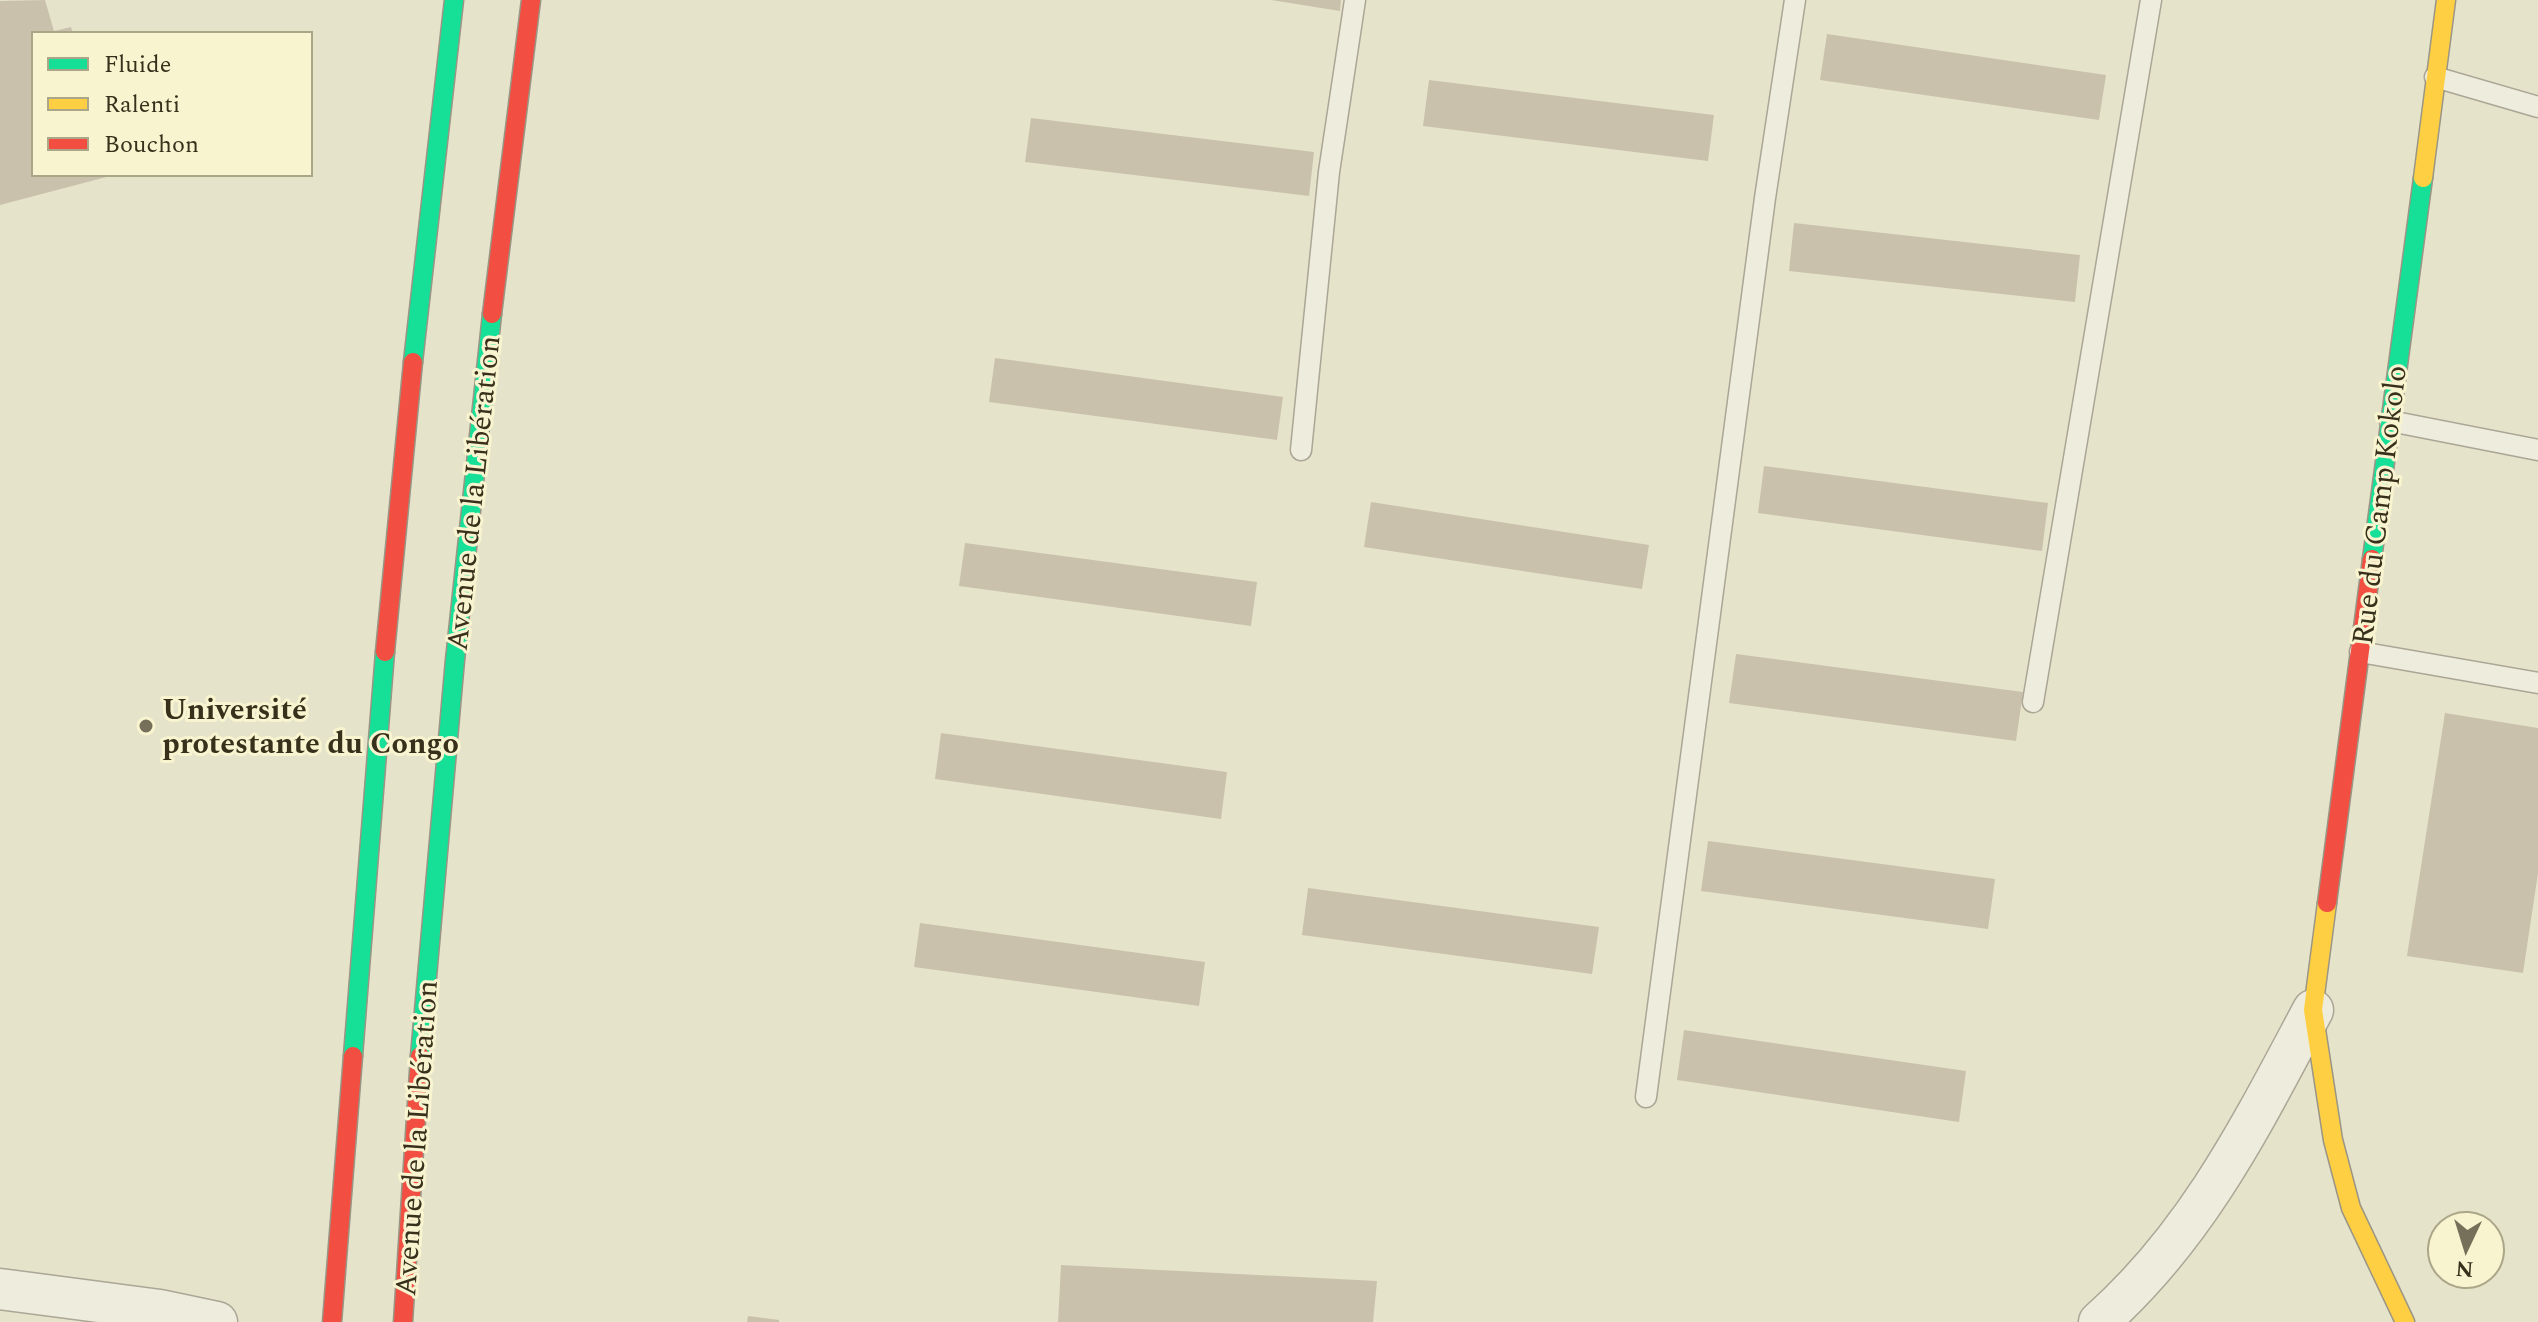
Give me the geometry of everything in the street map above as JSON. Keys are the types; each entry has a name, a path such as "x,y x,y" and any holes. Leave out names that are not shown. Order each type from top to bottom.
{"main road":[{"path":"332,1322 395,518 454,0"},
{"name":"Avenue de la Libération","path":"403,1322 448,725 504,209 531,0"},
{"name":"Rue du Camp Kokolo","path":"2405,1322 2351,1208 2333,1140 2313,1010 2446,0"}],"street":[{"name":"Rue du Camp Kokolo","path":"2099,1322 2135,1290 2189,1225 2218,1182 2313,1010"},
{"path":"0,1289 160,1310 217,1322"}],"lane":[{"path":"1301,450 1329,172 1355,0"},
{"path":"1646,1097 1765,198 1795,0"},
{"path":"2033,702 2151,0"},
{"path":"2435,77 2538,107"},
{"path":"2390,421 2538,450"},
{"path":"2360,652 2538,683"}],"building":[{"path":"45,0 54,31 71,27 72,32 32,32 32,176 110,176 0,205 0,1"},
{"path":"1271,0 1341,0 1340,11"},
{"path":"1827,34 2106,75 2099,120 1820,80"},
{"path":"1429,80 1714,115 1708,161 1423,126"},
{"path":"1031,118 1314,152 1309,196 1025,162"},
{"path":"1794,223 2080,255 2075,302 1789,271"},
{"path":"995,358 1283,397 1277,440 989,402"},
{"path":"1764,466 2048,503 2042,551 1758,513"},
{"path":"1371,502 1649,545 1642,589 1364,547"},
{"path":"965,543 1257,582 1251,626 959,586"},
{"path":"1736,654 2023,692 2016,741 1729,703"},
{"path":"2445,713 2538,728 2538,873 2523,973 2407,956"},
{"path":"941,733 1227,772 1221,819 935,779"},
{"path":"1708,841 1995,879 1988,929 1701,891"},
{"path":"1308,888 1599,927 1592,974 1302,935"},
{"path":"920,923 1205,962 1199,1006 914,967"},
{"path":"1684,1030 1966,1071 1959,1122 1677,1080"},
{"path":"1061,1265 1377,1281 1373,1322 1058,1322"},
{"path":"748,1316 779,1320 779,1322 747,1322"}],"traffic: fast":[{"path":"413,362 454,0"},
{"path":"2372,559 2423,178"},
{"path":"420,1056 455,660 492,314"},
{"path":"353,1056 385,652"}],"traffic: slow":[{"path":"2423,178 2446,0"},
{"path":"2327,903 2313,1010 2333,1140 2351,1208 2405,1322"}],"traffic: jam":[{"path":"492,314 531,0"},
{"path":"385,652 413,362"},
{"path":"2327,903 2372,559"},
{"path":"332,1322 353,1056"},
{"path":"403,1322 420,1056"}],"place":[{"name":"Université protestante du Congo","path":"146,726"}]}
